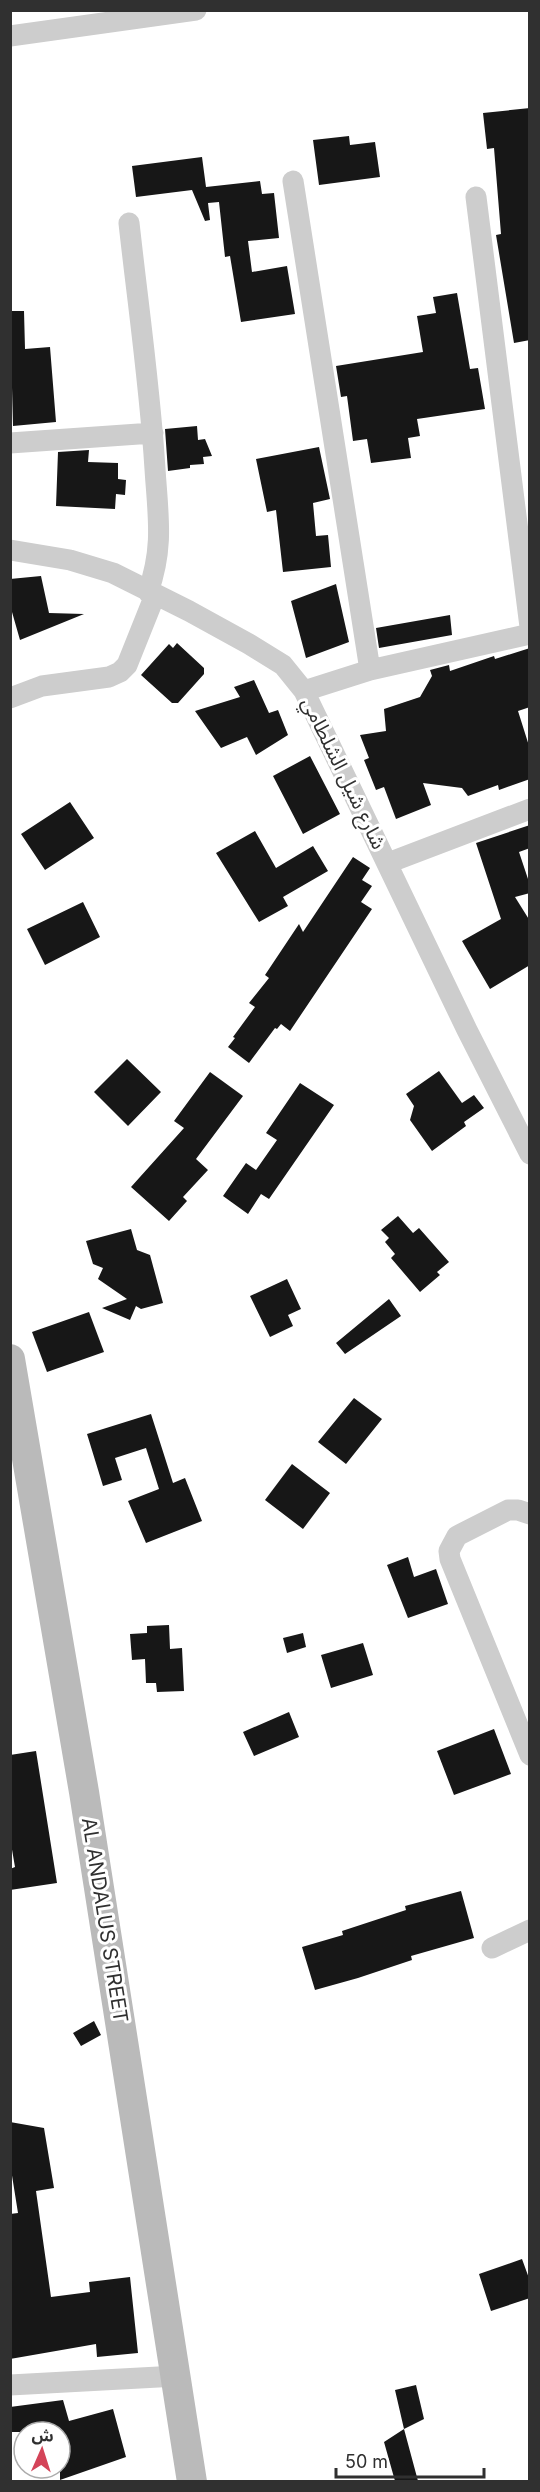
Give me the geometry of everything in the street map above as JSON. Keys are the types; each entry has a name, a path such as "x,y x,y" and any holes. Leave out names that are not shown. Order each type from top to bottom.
{"main road":[{"name":"AL ANDALUS STREET","path":"10,1359 69,1699 192,2481"}],"street":[{"path":"10,36 196,10"},
{"path":"292,181 370,670"},
{"path":"476,197 530,627"},
{"path":"10,698 30,689 109,677 120,672 127,665 151,593 159,548 153,433 129,223"},
{"path":"10,443 153,433"},
{"name":"شارع شيل الشلطامي","path":"10,550 70,560 113,573 189,611 283,665 304,691 472,1041 530,1154"},
{"path":"304,691 370,670 530,634"},
{"path":"388,863 530,809"},
{"path":"530,1514 508,1510 457,1536 450,1551 450,1559 530,1755"},
{"path":"492,1948 530,1930"},
{"path":"10,2385 177,2376"}],"building":[{"path":"530,108 530,340 514,343 496,235 501,234 494,148 487,149 483,113"},
{"path":"349,136 350,145 375,142 380,177 319,185 313,140"},
{"path":"202,157 206,187 260,181 262,194 274,193 279,238 248,241 252,272 287,266 295,314 241,322 230,256 225,257 219,202 208,203 210,220 205,221 192,190 136,197 132,166"},
{"path":"457,293 470,369 478,368 485,409 417,419 420,436 408,438 411,458 371,463 367,439 353,441 347,396 341,397 336,366 423,352 417,316 436,313 433,297"},
{"path":"10,311 24,311 25,349 50,347 56,422 13,426"},
{"path":"197,426 198,440 205,439 212,456 203,457 204,464 168,471 165,429"},
{"path":"319,447 330,499 313,503 316,536 328,535 331,567 283,572 276,510 267,512 256,459"},
{"path":"89,450 88,462 118,463 118,479 126,480 125,495 116,494 115,509 56,506 58,452"},
{"path":"41,576 49,613 84,614 20,640 10,605 10,579"},
{"path":"336,584 349,642 306,658 291,601"},
{"path":"450,615 452,635 379,648 376,628"},
{"path":"177,643 204,668 204,674 178,703 172,703 141,675 169,644 173,648"},
{"path":"530,648 530,707 518,711 530,749 530,779 499,790 498,785 468,796 462,788 423,783 431,805 396,819 384,787 376,790 364,760 369,758 360,735 386,731 384,709 420,697 432,676 430,670 449,665 450,671 494,656 495,659"},
{"path":"254,680 269,713 278,710 288,735 256,755 247,737 221,748 195,711 240,697 234,687"},
{"path":"310,756 340,814 303,834 273,776"},
{"path":"70,802 94,838 45,870 21,834"},
{"path":"530,825 530,848 519,852 530,885 530,893 515,897 530,921 530,965 490,989 462,941 501,919 476,843"},
{"path":"255,831 276,868 313,846 328,871 283,897 288,906 259,922 216,853"},
{"path":"353,857 370,868 362,880 372,886 361,902 372,909 290,1031 281,1024 277,1029 275,1028 249,1063 228,1047 255,1007 249,1003 269,978 265,975 299,924 303,932"},
{"path":"83,902 100,937 45,965 27,929"},
{"path":"127,1059 161,1092 128,1126 94,1092"},
{"path":"439,1071 462,1103 474,1095 484,1108 464,1122 466,1126 432,1151 410,1120 414,1106 406,1094"},
{"path":"210,1072 243,1096 196,1159 208,1170 183,1197 187,1201 169,1221 131,1187 184,1128 174,1121"},
{"path":"300,1083 334,1105 269,1199 261,1194 248,1214 223,1196 246,1163 256,1170 277,1140 266,1133"},
{"path":"398,1216 413,1233 419,1228 449,1262 437,1272 440,1275 420,1292 391,1258 395,1254 385,1242 389,1238 381,1230"},
{"path":"131,1229 137,1250 150,1255 163,1303 141,1309 136,1306 130,1320 102,1308 127,1299 98,1279 103,1268 93,1264 86,1241"},
{"path":"287,1279 301,1309 288,1315 293,1326 270,1337 250,1296"},
{"path":"389,1299 401,1316 345,1354 336,1343"},
{"path":"89,1312 104,1352 47,1372 32,1332"},
{"path":"354,1398 382,1419 346,1464 318,1442"},
{"path":"151,1414 173,1483 185,1478 202,1521 146,1543 128,1501 159,1489 146,1448 115,1458 122,1480 103,1486 87,1434"},
{"path":"292,1464 330,1493 303,1529 265,1500"},
{"path":"408,1557 414,1577 436,1569 448,1604 408,1618 387,1565"},
{"path":"169,1625 170,1649 182,1648 184,1691 157,1692 156,1683 146,1683 145,1659 132,1660 130,1634 147,1633 147,1626"},
{"path":"303,1633 306,1647 287,1653 283,1638"},
{"path":"363,1643 373,1675 331,1688 321,1655"},
{"path":"289,1712 299,1737 254,1756 243,1732"},
{"path":"494,1729 511,1774 454,1795 437,1751"},
{"path":"36,1751 57,1883 10,1890 10,1869 15,1867 10,1838 10,1755"},
{"path":"461,1891 474,1938 411,1956 412,1960 315,1990 302,1947 343,1935 342,1931 406,1910 405,1906"},
{"path":"94,2021 101,2035 81,2046 73,2033"},
{"path":"10,2122 44,2128 54,2188 36,2191 51,2297 90,2292 89,2282 130,2277 138,2353 97,2357 96,2344 10,2359 10,2214 18,2213 10,2163"},
{"path":"522,2259 530,2281 530,2298 491,2311 479,2274"},
{"path":"416,2385 424,2419 404,2429 395,2390"},
{"path":"63,2400 69,2420 12,2420 12,2432 10,2432 10,2407"},
{"path":"113,2409 126,2457 72,2476 72,2420"},
{"path":"404,2429 418,2481 395,2481 384,2442"}]}
